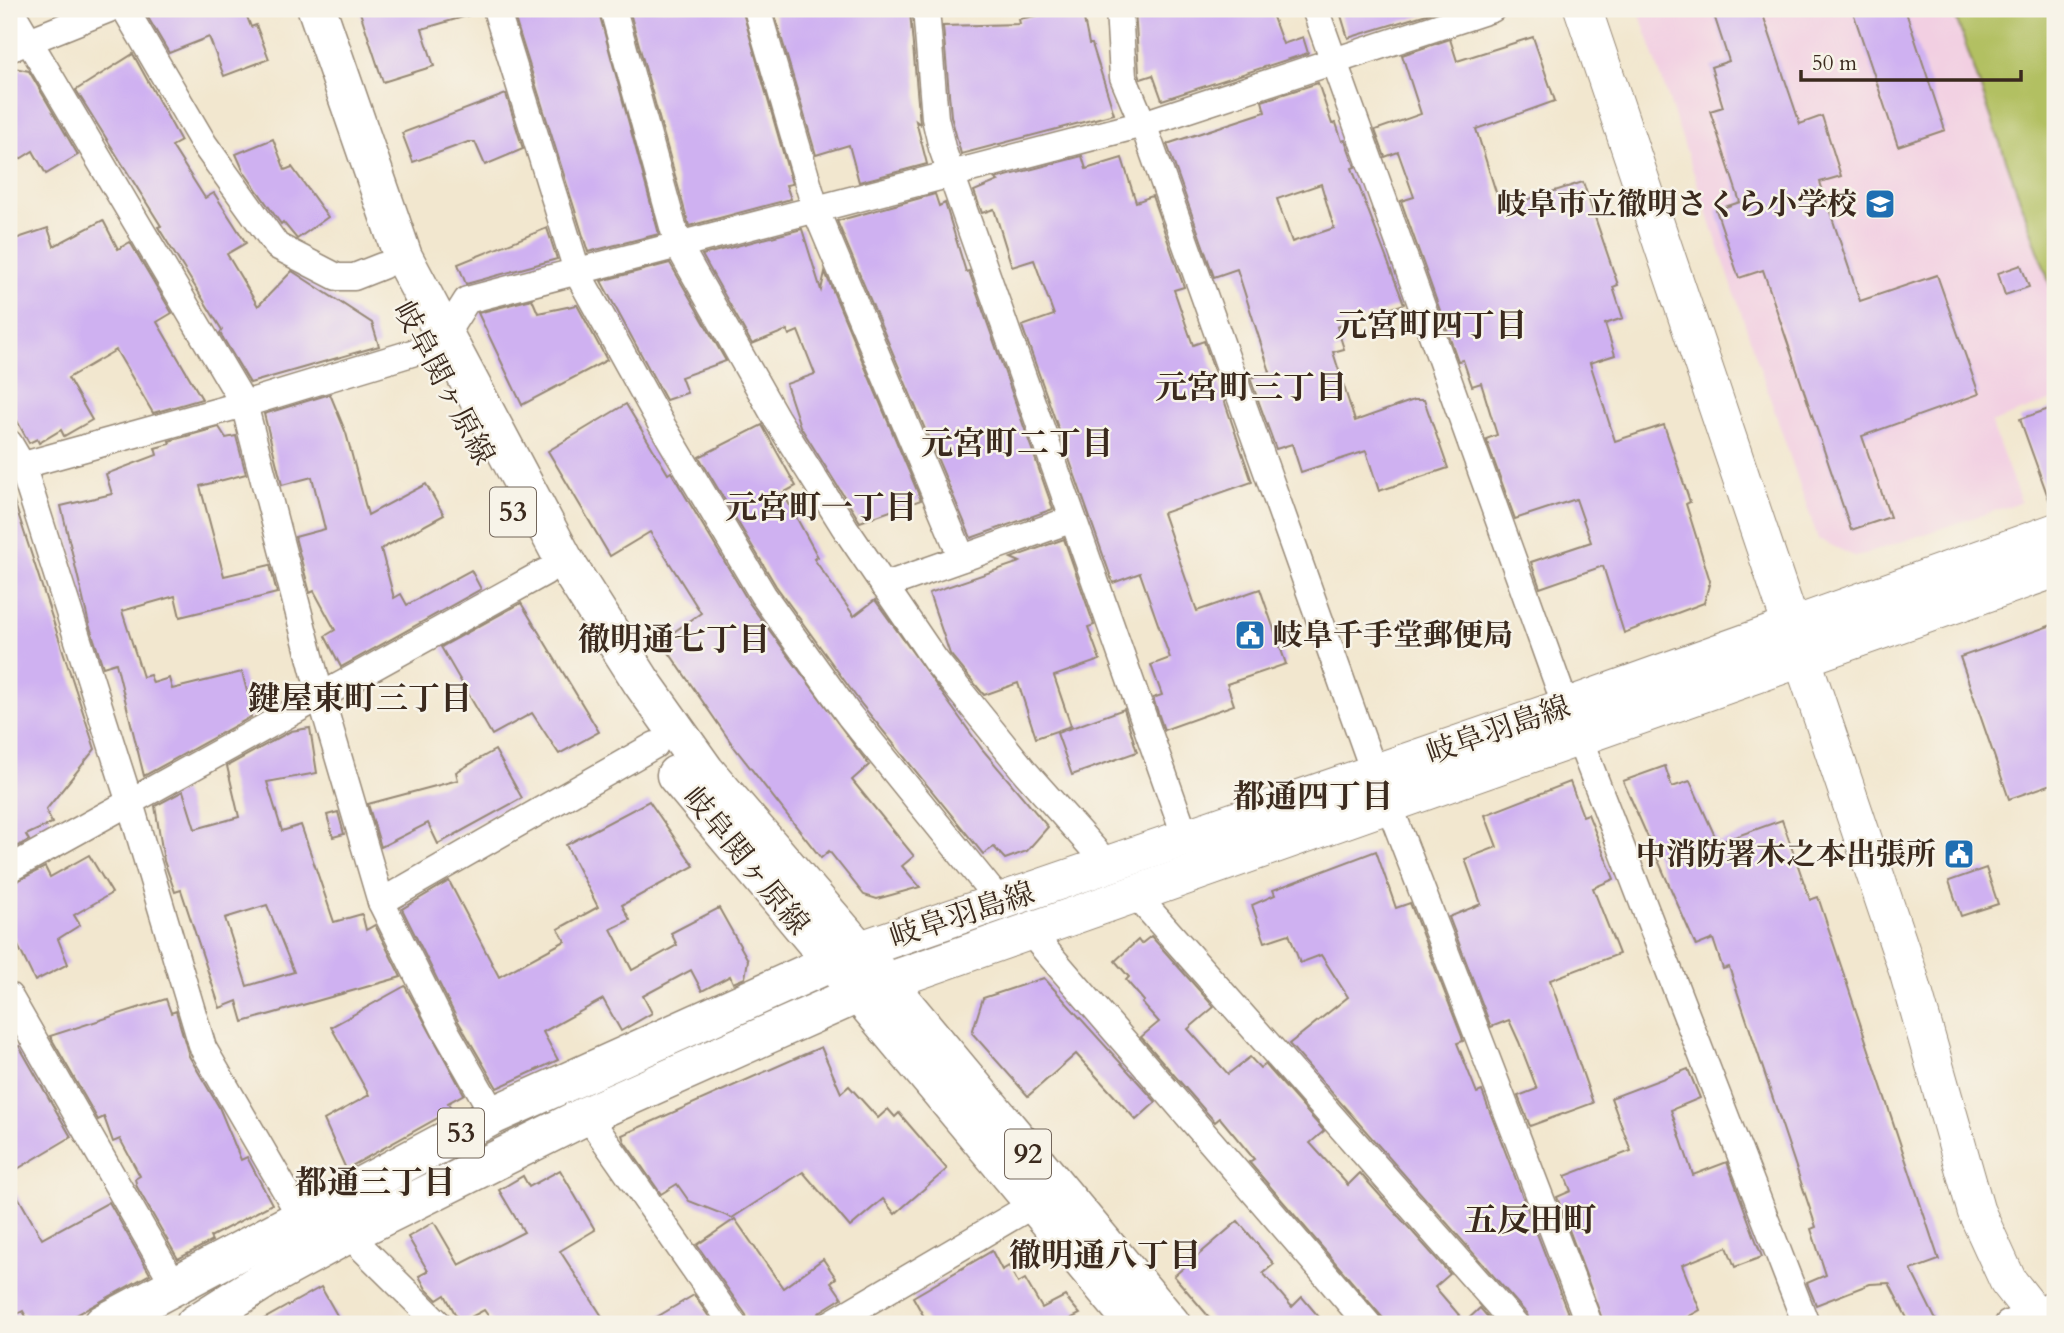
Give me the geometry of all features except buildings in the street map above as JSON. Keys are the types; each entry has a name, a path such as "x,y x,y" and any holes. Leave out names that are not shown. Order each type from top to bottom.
{"main road":[{"name":"岐阜関ヶ原線","path":"289,9 382,266 434,343 564,560 641,681 705,771 871,988"},
{"name":"岐阜関ヶ原線","path":"317,9 434,343 545,572 655,746 685,788 845,957"},
{"path":"1584,9 1908,972 1976,1211 2008,1281 2035,1316"},
{"name":"岐阜羽島線","path":"1572,723 1790,626 2055,533"},
{"name":"岐阜羽島線","path":"871,988 1135,894 1382,789 1572,723 1803,660 2055,569"},
{"name":"岐阜羽島線","path":"845,957 1186,838 1382,789"},
{"name":"岐阜関ヶ原線","path":"103,1324 494,1115 845,957"},
{"name":"53","path":"195,1324 269,1278 348,1234 587,1115 871,988"},
{"name":"92","path":"871,988 1034,1204 1135,1324"},
{"name":"92","path":"871,988 1171,1324"}],"street":[{"path":"10,9 19,45 244,404 321,698 381,902 444,1027 494,1115"},
{"path":"19,45 109,9"},
{"path":"125,9 204,144 277,246 337,277 354,277 382,266"},
{"path":"496,9 578,274 671,441 763,594 849,715 1001,903"},
{"path":"613,9 678,245 776,418 935,660 1026,773 1109,866"},
{"path":"757,9 816,211 962,558"},
{"path":"926,9 935,118 950,174 1186,838"},
{"path":"1119,9 1123,77 1143,124 1382,789 1589,1324"},
{"path":"1315,9 1572,723 1805,1324"},
{"path":"302,1219 203,1048 130,803 13,459 244,404 434,343 467,300 578,274 678,245 1143,124 1492,9"},
{"path":"884,586 1073,519"},
{"path":"9,869 545,572"},
{"path":"381,902 655,746"},
{"path":"1135,894 1515,1324"},
{"path":"1029,931 1368,1324"},
{"path":"9,996 174,1284"},
{"path":"587,1115 733,1324"},
{"path":"830,1324 1034,1204"},
{"path":"348,1234 439,1324"}],"shaded area":[{"name":"岐阜市立徹明さくら小学校","path":"1638,9 2055,9 2055,399 1991,423 2021,502 1856,557 1818,539"}],"green space":[{"path":"1953,9 2055,9 2055,299"}],"place":[{"name":"岐阜市立徹明さくら小学校","path":"1880,204"},
{"name":"岐阜千手堂郵便局","path":"1250,635"},
{"name":"中消防署木之本出張所","path":"1959,854"}],"district":[{"name":"元宮町四丁目","path":"1431,326"},
{"name":"元宮町三丁目","path":"1251,388"},
{"name":"元宮町二丁目","path":"1017,444"},
{"name":"元宮町一丁目","path":"821,508"},
{"name":"徹明通七丁目","path":"674,640"},
{"name":"鍵屋東町三丁目","path":"360,699"},
{"name":"都通四丁目","path":"1313,797"},
{"name":"都通三丁目","path":"375,1183"},
{"name":"五反田町","path":"1530,1220"},
{"name":"徹明通八丁目","path":"1105,1256"}]}
